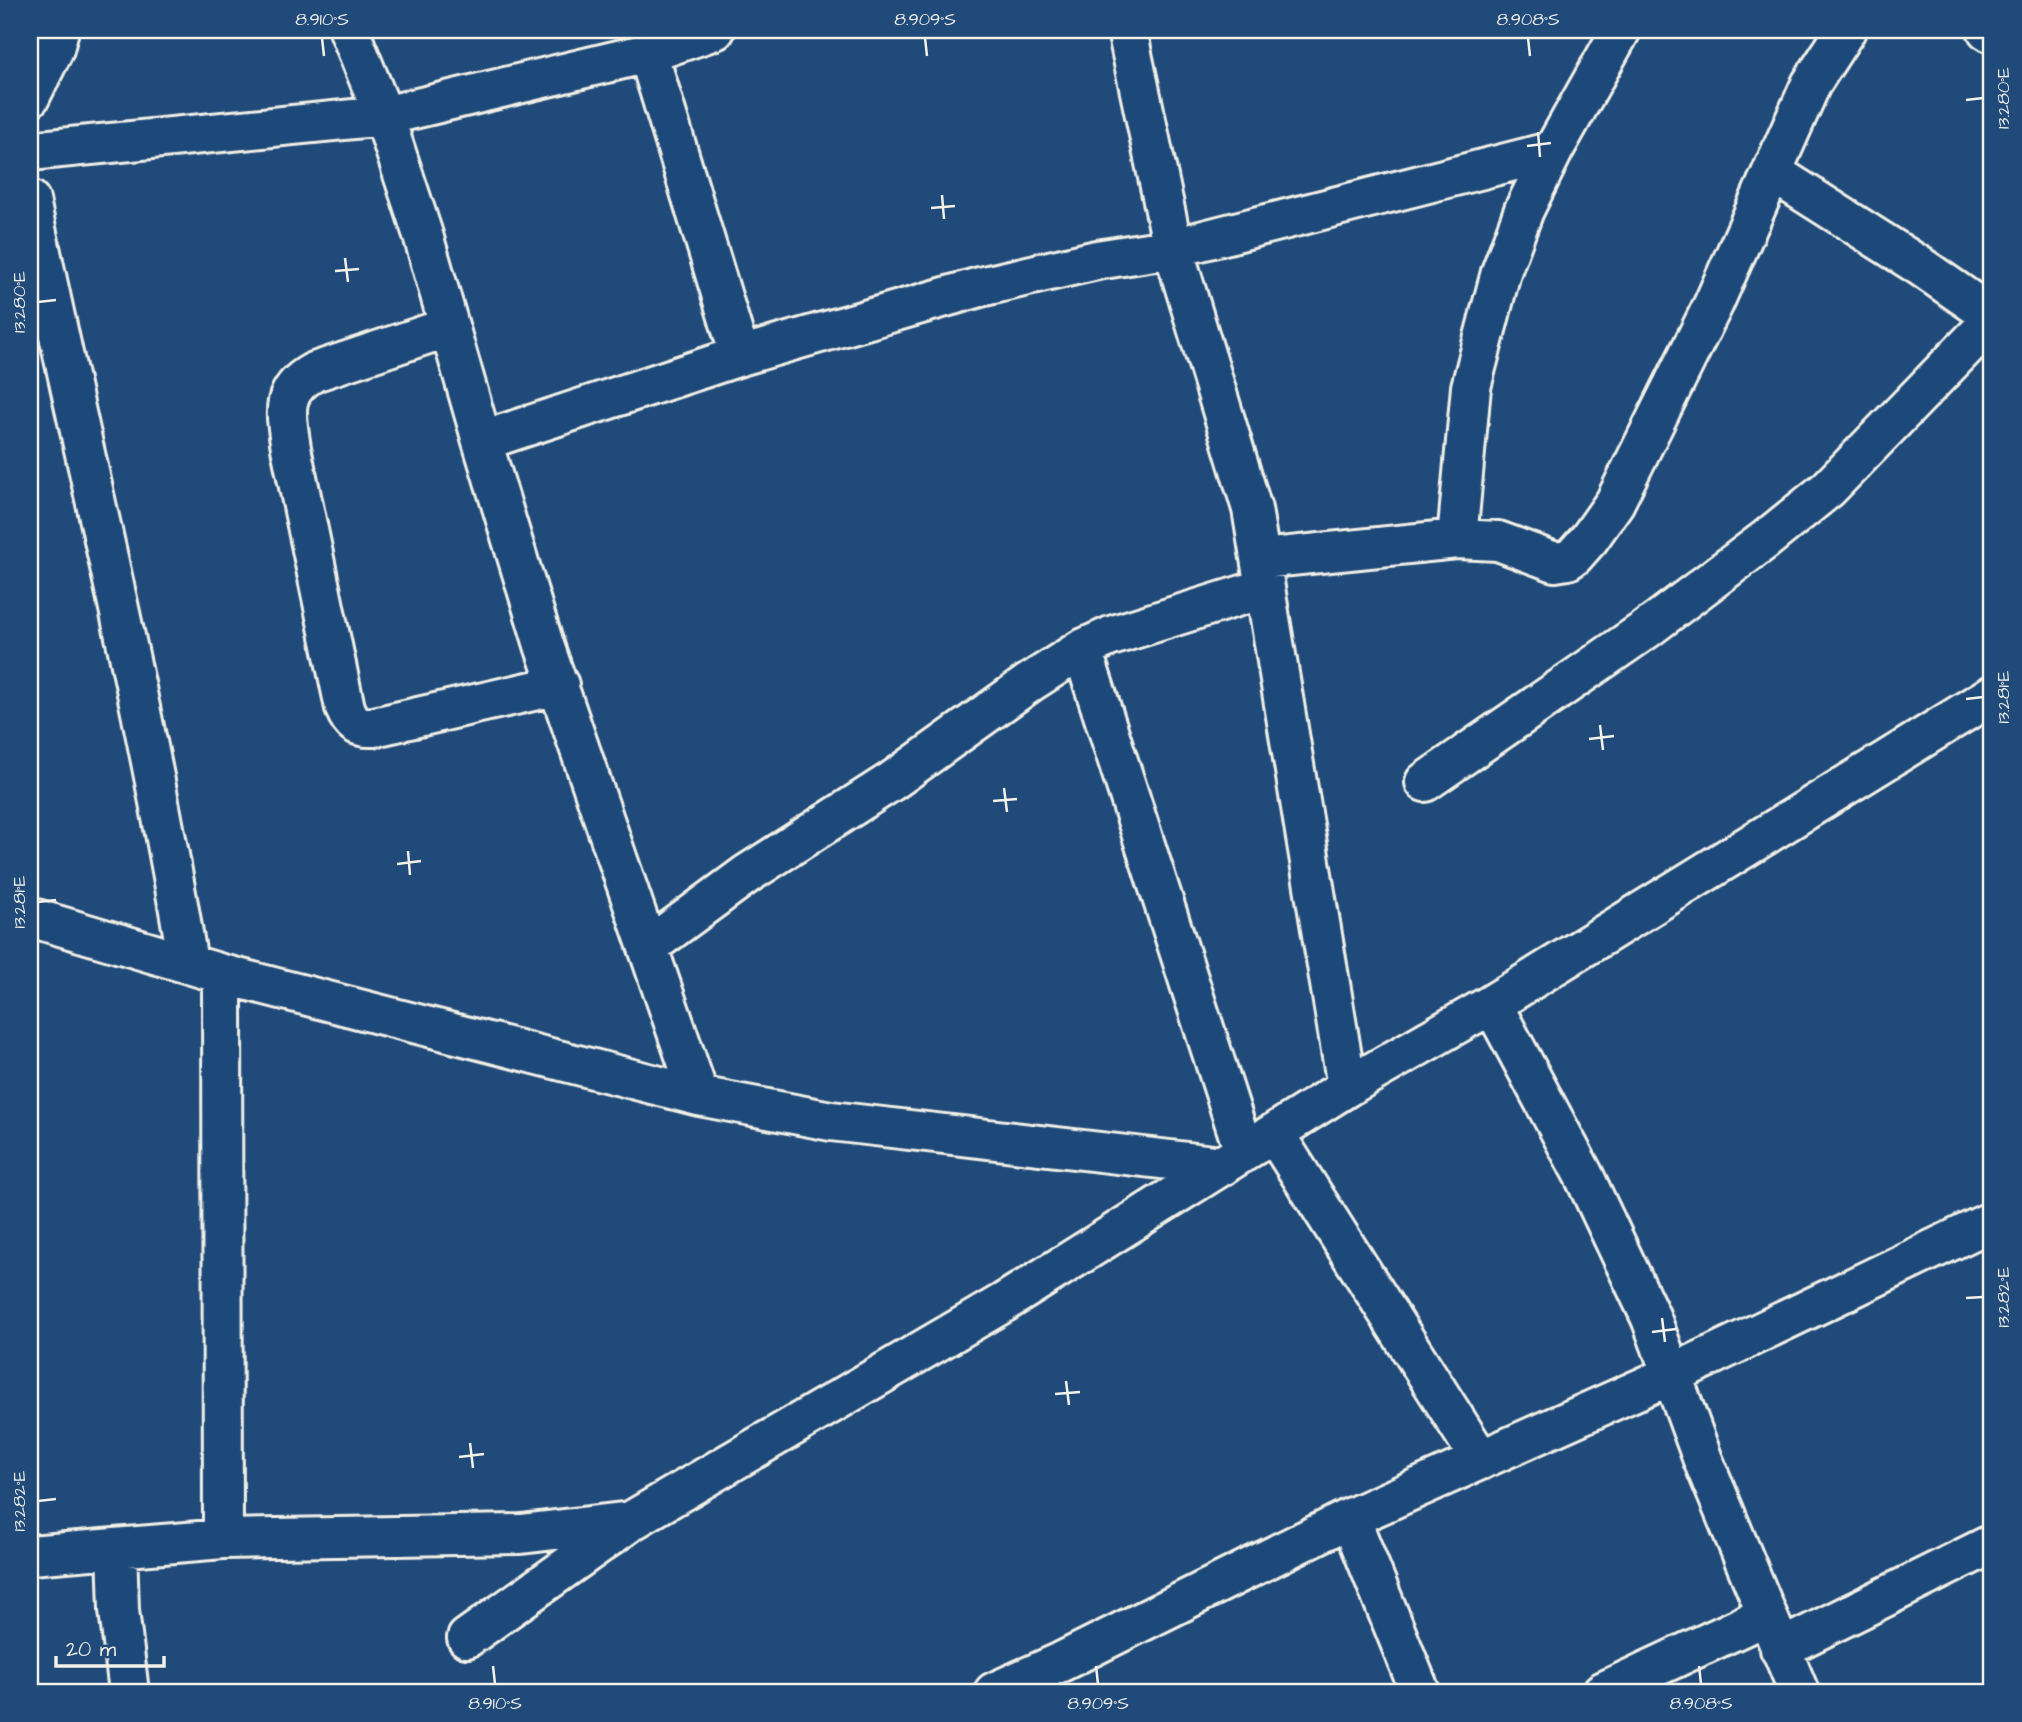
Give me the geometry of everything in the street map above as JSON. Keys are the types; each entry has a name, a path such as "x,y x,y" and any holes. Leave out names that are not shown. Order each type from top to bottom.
{"street":[{"path":"30,97 54,49 59,30"},
{"path":"349,30 384,116 423,235 482,441 559,685 699,1096"},
{"path":"30,151 384,116 648,53 715,30"},
{"path":"1127,30 1173,248 1252,509 1347,1087"},
{"path":"1457,539 1471,387 1501,272 1524,210 1553,151 1621,30"},
{"path":"648,947 747,874 892,781 1028,683 1082,649 1111,636 1263,574 1457,539 1498,541 1545,560 1561,562 1574,556 1615,502 1713,305 1811,84 1846,30"},
{"path":"1987,30 1992,33"},
{"path":"648,53 740,356"},
{"path":"482,441 740,356 980,287 1097,260 1173,248 1553,151"},
{"path":"1425,782 1648,628 1828,489 1992,318 1920,266 1772,172"},
{"path":"30,200 73,410 147,736 205,969 223,1539"},
{"path":"449,327 314,372 302,378 287,401 286,415 291,448 345,708 355,724 363,728 374,727 559,685"},
{"path":"1082,649 1247,1151 1481,1460"},
{"path":"467,1638 631,1521 1003,1303 1347,1087 1492,1004 1992,695"},
{"path":"30,917 205,969 699,1096 831,1121 1247,1151"},
{"path":"1492,1004 1584,1176 1624,1258 1673,1374 1703,1460 1799,1692"},
{"path":"994,1692 1068,1677 1350,1518 1673,1374 1992,1221"},
{"path":"1350,1518 1420,1692"},
{"path":"30,1555 223,1539 521,1534 631,1521"},
{"path":"1602,1692 1774,1632 1992,1544"},
{"path":"117,1548 119,1610 129,1692"}]}
